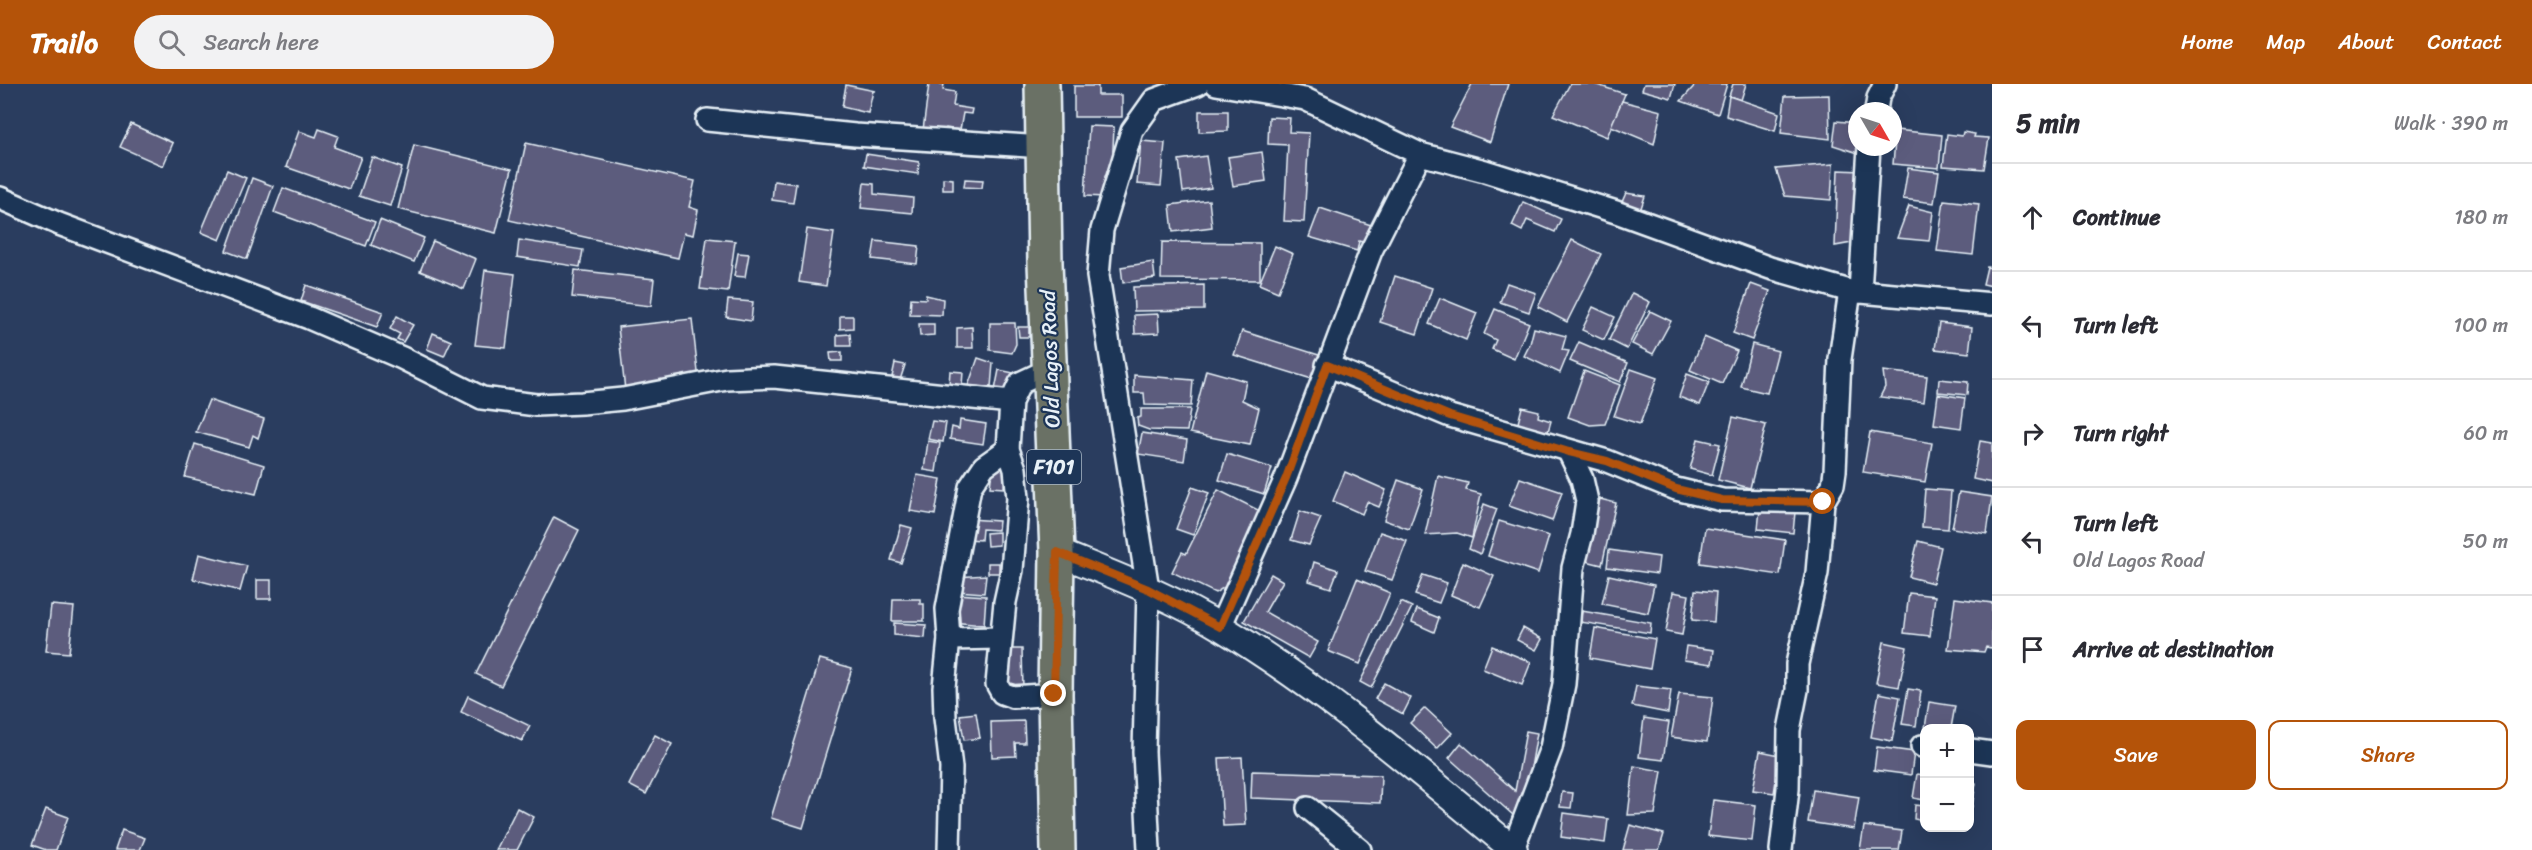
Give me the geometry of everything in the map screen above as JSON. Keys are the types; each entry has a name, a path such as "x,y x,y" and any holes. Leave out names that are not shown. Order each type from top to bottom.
{"main road":[{"name":"Old Lagos Road","path":"1042,84 1057,552 1054,694 1058,850"}],"street":[{"path":"1149,850 1144,752 1148,589 1098,276 1102,230 1132,130 1154,100 1198,84"},
{"path":"1216,84 1305,99 1420,154 1485,171 1616,212 1770,268 1855,292 1992,304"},
{"path":"1877,102 1885,84"},
{"path":"707,120 855,135 1043,147"},
{"path":"1220,627 1286,478 1371,251 1420,154"},
{"path":"1781,850 1788,789 1789,730 1797,690 1797,664 1817,573 1823,502 1833,485 1835,471 1840,359 1855,292 1868,156"},
{"path":"0,198 59,224 309,318 402,358 482,398 536,405 582,403 623,399 727,379 774,377 1011,402"},
{"path":"1327,365 1450,416 1569,452 1607,461 1676,489 1722,500 1823,502"},
{"path":"1050,369 1020,383 1011,402 1008,449 1015,469 1018,498 1012,570 1000,638 997,684 1002,693 1013,697 1054,694"},
{"path":"949,850 951,768 944,698 949,639 947,609 970,487 984,466 1008,449"},
{"path":"1057,552 1148,589 1220,627 1311,686 1383,741 1514,850 1551,748 1564,684 1574,568 1587,501 1582,479 1569,452"},
{"path":"949,639 1000,638"},
{"path":"1974,751 1992,753"},
{"path":"1308,808 1360,850"}],"building":[{"path":"929,84 944,84 943,90 955,92 953,106 972,109 971,114 963,113 960,130 946,128 946,133 923,130"},
{"path":"1472,84 1508,84 1490,142 1450,127"},
{"path":"1570,84 1594,84 1625,94 1607,137 1553,115"},
{"path":"1644,84 1675,84 1671,98 1642,90"},
{"path":"1696,84 1727,84 1718,114 1681,101"},
{"path":"1733,84 1746,84 1741,100 1729,96"},
{"path":"846,85 875,91 873,91 868,113 842,107"},
{"path":"1074,86 1098,86 1098,95 1122,95 1122,117 1074,117"},
{"path":"1829,95 1830,139 1781,133 1785,96"},
{"path":"1729,96 1779,113 1775,131 1726,116"},
{"path":"1622,101 1661,111 1654,144 1611,126"},
{"path":"1199,111 1228,111 1228,131 1199,132"},
{"path":"1269,117 1290,118 1289,132 1309,133 1304,222 1284,221 1288,145 1268,144"},
{"path":"1836,121 1848,122 1848,150 1833,145"},
{"path":"131,124 173,143 163,166 120,147"},
{"path":"1089,126 1114,127 1112,170 1105,176 1104,197 1085,196"},
{"path":"319,129 338,136 334,147 361,157 349,189 286,167 299,131 316,137"},
{"path":"1902,131 1942,135 1939,168 1893,164 1894,156 1902,156"},
{"path":"1963,132 1975,134 1974,137 1989,138 1984,169 1943,166 1947,134 1962,136"},
{"path":"1141,141 1165,143 1161,186 1137,184"},
{"path":"526,143 695,181 689,207 698,210 693,235 684,233 678,258 509,220"},
{"path":"414,145 512,169 496,233 398,209"},
{"path":"1262,152 1266,181 1233,186 1228,157"},
{"path":"866,154 919,162 918,174 864,166"},
{"path":"1206,156 1211,188 1183,192 1179,160"},
{"path":"372,157 402,168 390,206 359,196"},
{"path":"1833,164 1831,200 1785,196 1776,169"},
{"path":"1908,168 1939,172 1934,203 1903,199"},
{"path":"227,170 246,178 220,240 201,232"},
{"path":"1838,170 1861,171 1857,242 1835,246"},
{"path":"252,178 273,186 247,259 226,251"},
{"path":"943,178 953,179 953,190 943,190"},
{"path":"965,179 983,180 982,188 964,187"},
{"path":"774,181 796,184 793,203 772,200"},
{"path":"864,183 874,184 874,194 913,198 912,213 861,208"},
{"path":"283,188 375,222 366,246 274,212"},
{"path":"1626,193 1645,196 1640,211 1622,202"},
{"path":"1209,200 1212,227 1173,232 1170,205"},
{"path":"1944,200 1979,204 1973,255 1937,251"},
{"path":"1523,202 1561,219 1555,232 1527,220 1522,231 1512,226"},
{"path":"1909,206 1933,212 1929,241 1897,238"},
{"path":"1320,208 1374,226 1368,244 1359,241 1357,251 1309,237"},
{"path":"380,220 424,238 414,262 371,245"},
{"path":"807,229 834,233 826,286 799,282"},
{"path":"707,238 735,241 728,292 700,289"},
{"path":"519,240 583,250 580,267 517,257"},
{"path":"1572,240 1601,254 1567,322 1538,307"},
{"path":"433,241 476,259 464,289 420,271"},
{"path":"875,241 919,246 917,264 872,259"},
{"path":"1162,242 1260,243 1260,280 1161,279"},
{"path":"1275,246 1293,254 1278,292 1259,284"},
{"path":"738,253 749,254 745,277 734,276"},
{"path":"1153,262 1155,278 1123,283 1121,267"},
{"path":"1987,267 1992,268 1992,286 1983,284"},
{"path":"485,270 515,274 506,348 475,345"},
{"path":"575,270 654,279 651,306 572,297"},
{"path":"1395,276 1432,288 1417,334 1380,322"},
{"path":"1507,283 1536,293 1529,312 1500,302"},
{"path":"1751,284 1770,291 1752,340 1733,333"},
{"path":"306,285 383,312 377,327 301,301"},
{"path":"1204,285 1204,310 1134,311 1133,287"},
{"path":"1632,293 1650,302 1627,349 1609,340"},
{"path":"926,295 943,299 942,315 910,314 911,298 926,299"},
{"path":"1440,298 1477,313 1466,340 1429,324"},
{"path":"728,300 753,302 751,321 726,317"},
{"path":"1593,307 1615,317 1604,340 1582,330"},
{"path":"1495,309 1529,323 1514,359 1492,349 1496,340 1484,334"},
{"path":"1650,311 1671,321 1653,354 1632,344"},
{"path":"1158,314 1159,333 1135,334 1134,315"},
{"path":"397,316 413,325 403,342 397,339 400,334 390,329"},
{"path":"840,316 853,316 853,328 840,329"},
{"path":"692,319 699,381 625,390 618,327"},
{"path":"990,323 1015,323 1016,344 1012,353 990,350"},
{"path":"1939,323 1972,327 1969,353 1935,349"},
{"path":"919,324 934,324 934,335 920,336"},
{"path":"972,327 973,348 957,348 957,328"},
{"path":"1018,327 1029,327 1029,337 1019,337"},
{"path":"1534,328 1566,336 1562,350 1569,351 1560,373 1524,356"},
{"path":"1242,331 1322,356 1312,379 1234,355"},
{"path":"433,333 451,341 444,356 427,349"},
{"path":"850,334 851,346 837,346 837,335"},
{"path":"1704,337 1737,351 1722,384 1690,370"},
{"path":"1579,342 1628,363 1620,382 1570,361"},
{"path":"1752,344 1778,351 1767,393 1741,387"},
{"path":"842,352 842,361 831,361 830,353"},
{"path":"978,358 993,363 991,387 968,386"},
{"path":"895,363 905,365 900,380 892,377"},
{"path":"1631,369 1657,378 1640,424 1614,416"},
{"path":"999,370 1014,373 1010,392 995,390"},
{"path":"1206,370 1246,381 1242,400 1259,408 1250,445 1190,433"},
{"path":"950,371 963,372 962,385 949,384"},
{"path":"1584,371 1620,385 1605,424 1590,425 1568,417"},
{"path":"1883,371 1927,376 1924,402 1880,397 1885,387"},
{"path":"1687,374 1709,382 1700,405 1679,397"},
{"path":"1134,375 1193,380 1191,406 1145,405 1144,393 1134,393"},
{"path":"1939,379 1968,382 1967,395 1938,392"},
{"path":"1938,394 1965,398 1961,428 1934,424"},
{"path":"209,400 264,419 258,438 253,435 249,447 196,432"},
{"path":"1522,407 1539,411 1538,417 1551,421 1547,435 1517,427"},
{"path":"1141,409 1190,409 1187,431 1149,430 1138,426 1137,418 1141,417"},
{"path":"1733,417 1766,425 1750,488 1718,480"},
{"path":"960,420 986,424 983,444 950,439 952,427 959,429"},
{"path":"932,421 946,423 943,442 928,439"},
{"path":"1870,432 1932,443 1925,482 1863,472"},
{"path":"1142,433 1187,440 1184,461 1138,454"},
{"path":"1698,439 1720,444 1712,475 1690,469"},
{"path":"928,441 940,443 936,472 924,470"},
{"path":"1980,441 1992,443 1992,483 1973,479"},
{"path":"195,444 264,465 256,494 185,477"},
{"path":"1227,454 1272,468 1264,494 1219,480"},
{"path":"993,462 1006,463 1004,488 990,487"},
{"path":"1345,472 1386,490 1379,507 1367,502 1362,514 1333,501"},
{"path":"917,475 941,479 935,515 910,511"},
{"path":"1438,476 1468,483 1466,490 1481,494 1472,538 1457,533 1425,535"},
{"path":"1520,478 1562,492 1552,521 1509,506"},
{"path":"1398,480 1423,489 1409,529 1384,520"},
{"path":"1192,487 1209,493 1193,535 1176,529"},
{"path":"1925,489 1951,491 1948,529 1922,527"},
{"path":"1218,490 1264,513 1228,585 1215,593 1172,572 1182,552 1186,554"},
{"path":"1959,492 1992,497 1987,534 1952,528"},
{"path":"1600,499 1616,503 1602,565 1586,561"},
{"path":"1484,504 1497,509 1480,554 1469,549"},
{"path":"1760,509 1795,512 1793,533 1758,529"},
{"path":"1300,511 1321,518 1309,545 1291,540"},
{"path":"554,517 579,530 501,686 476,674"},
{"path":"969,519 999,521 998,530 982,529 981,540 968,539"},
{"path":"1499,521 1549,536 1538,573 1488,556"},
{"path":"901,525 912,528 901,563 891,560"},
{"path":"1705,528 1785,540 1780,575 1700,563"},
{"path":"999,532 999,545 987,546 986,533"},
{"path":"1380,532 1407,541 1392,580 1365,571"},
{"path":"1918,541 1941,547 1933,583 1909,577"},
{"path":"1609,550 1659,557 1657,574 1607,567"},
{"path":"199,554 247,566 240,591 193,579"},
{"path":"1314,562 1338,570 1331,588 1309,581"},
{"path":"1463,562 1494,576 1480,607 1451,595"},
{"path":"988,563 999,563 999,573 988,573"},
{"path":"1271,574 1283,581 1265,612 1318,642 1309,658 1244,621"},
{"path":"986,575 984,593 957,591 957,577"},
{"path":"1423,575 1447,583 1439,603 1415,595"},
{"path":"1609,575 1654,585 1648,613 1602,604"},
{"path":"1357,579 1390,593 1360,664 1328,651"},
{"path":"257,580 271,580 271,599 257,599"},
{"path":"1695,590 1716,592 1714,622 1692,620"},
{"path":"1673,592 1689,595 1682,635 1666,632"},
{"path":"1909,593 1935,596 1930,636 1904,633"},
{"path":"957,594 986,596 984,625 951,622"},
{"path":"1955,598 1992,603 1992,648 1986,647 1984,652 1948,649"},
{"path":"893,599 920,599 920,604 924,604 924,621 892,621"},
{"path":"1401,602 1412,607 1371,688 1360,682"},
{"path":"51,605 74,607 69,653 46,651"},
{"path":"1417,609 1439,618 1434,632 1412,622"},
{"path":"1582,611 1651,623 1650,633 1580,622"},
{"path":"894,623 926,625 925,638 894,635"},
{"path":"1523,628 1542,639 1536,650 1517,640"},
{"path":"1595,628 1655,639 1650,669 1590,658"},
{"path":"1884,642 1907,647 1899,687 1876,683"},
{"path":"1492,646 1531,662 1522,685 1483,669"},
{"path":"1686,646 1714,650 1712,664 1684,660"},
{"path":"1004,649 1022,649 1023,689 1005,690"},
{"path":"820,659 852,668 803,828 771,818"},
{"path":"1384,683 1411,698 1403,714 1375,699"},
{"path":"1636,686 1671,690 1668,713 1632,706"},
{"path":"1908,689 1921,691 1916,726 1902,724"},
{"path":"1879,693 1900,697 1892,741 1871,737"},
{"path":"1679,694 1713,697 1707,742 1671,737"},
{"path":"468,696 530,726 522,741 461,712"},
{"path":"1929,702 1955,706 1952,724 1926,724"},
{"path":"1425,708 1452,733 1437,749 1410,723"},
{"path":"976,713 980,738 964,740 960,715"},
{"path":"1644,718 1669,722 1663,760 1639,757"},
{"path":"1024,721 1025,743 1015,743 1016,756 992,757 991,722"},
{"path":"1526,731 1537,733 1525,803 1513,815 1449,758 1461,743 1515,791"},
{"path":"655,735 672,744 646,794 629,785"},
{"path":"1877,747 1914,752 1911,775 1874,770"},
{"path":"1760,751 1780,755 1774,793 1753,790"},
{"path":"1242,757 1246,825 1223,826 1219,758"},
{"path":"1634,766 1662,771 1655,814 1628,815"},
{"path":"1252,771 1381,775 1380,803 1251,798"},
{"path":"1917,774 1920,774 1920,799 1913,798"},
{"path":"1813,790 1859,797 1854,829 1808,822"},
{"path":"1562,792 1573,793 1571,808 1560,807"},
{"path":"1713,800 1756,805 1752,841 1708,836"},
{"path":"1915,805 1920,806 1920,820 1914,819"},
{"path":"517,808 534,817 517,850 496,850"},
{"path":"46,809 68,817 56,850 46,850 32,845"},
{"path":"1564,813 1608,819 1605,843 1561,837"},
{"path":"1630,825 1664,834 1659,850 1623,850"},
{"path":"1864,826 1902,831 1899,850 1860,850"},
{"path":"122,830 145,838 140,850 115,850"}],"route":[{"path":"1054,694 1057,552 1148,589 1220,627 1286,478 1327,365 1450,416 1569,452 1607,461 1676,489 1722,500 1823,502"}]}
